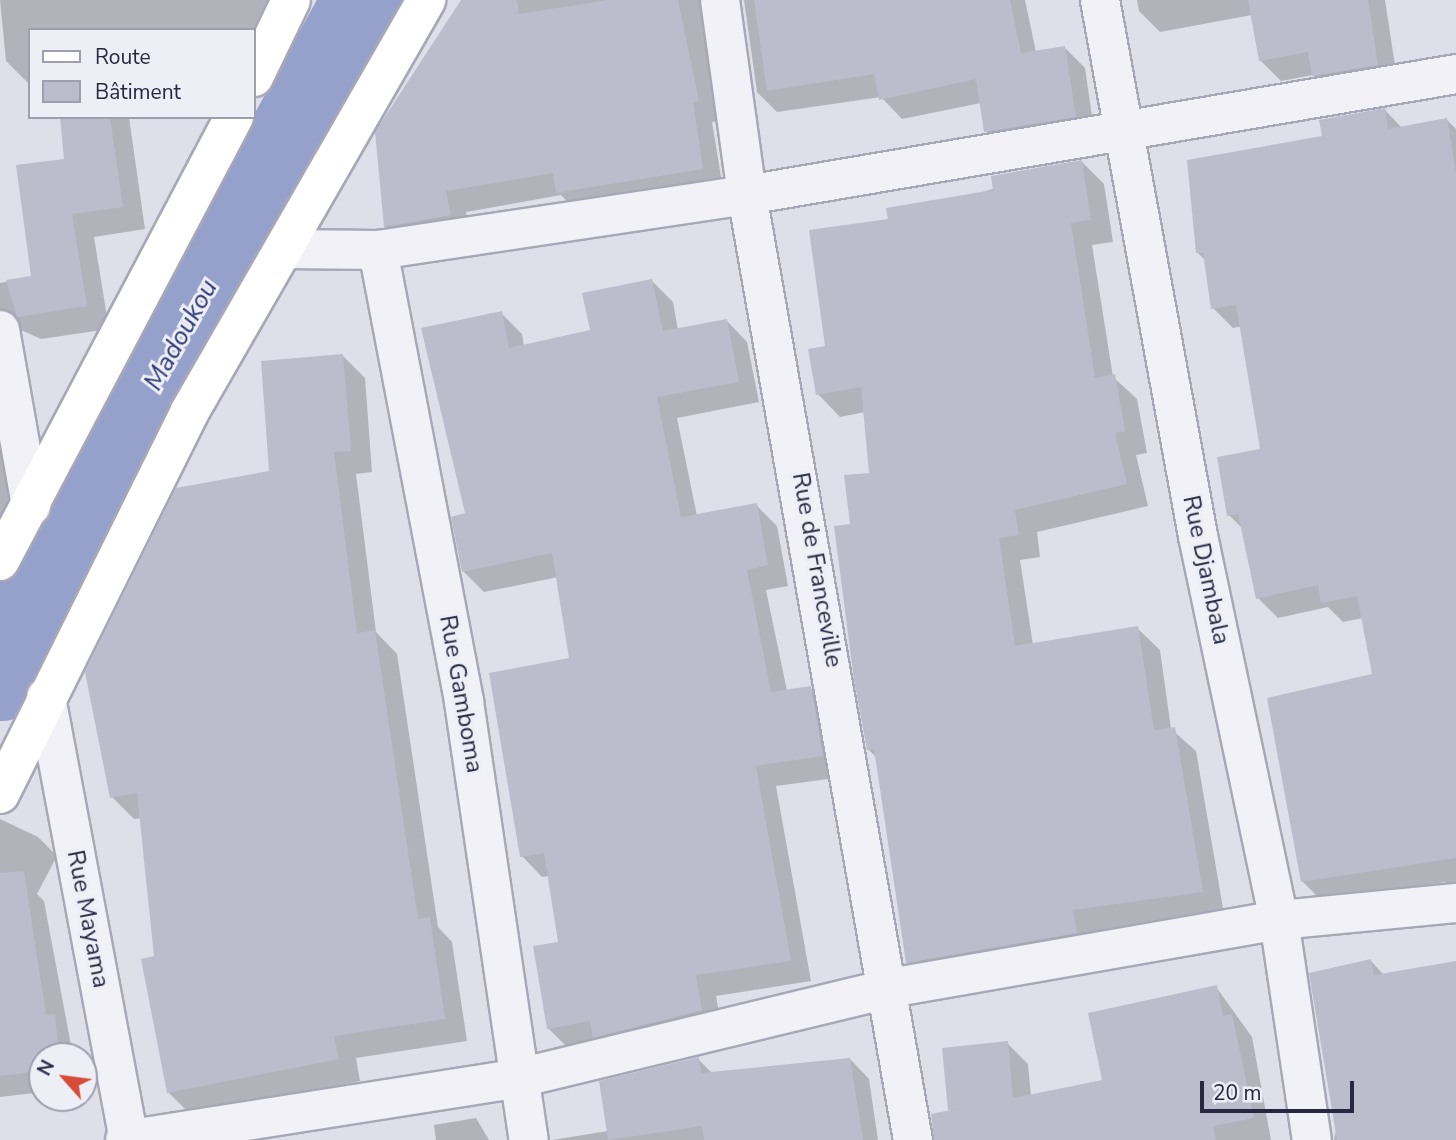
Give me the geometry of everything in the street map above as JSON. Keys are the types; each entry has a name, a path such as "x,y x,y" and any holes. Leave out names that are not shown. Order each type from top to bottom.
{"main road":[{"path":"256,73 291,0"},
{"path":"0,794 190,411 286,249 426,0"},
{"path":"0,561 233,119"}],"street":[{"name":"Rue de Franceville","path":"720,0 747,195 890,988 913,1140"},
{"name":"Rue Djambala","path":"1100,0 1120,129 1279,920 1312,1140"},
{"path":"286,249 378,250 747,195 1120,129 1456,74"},
{"name":"Rue Gamboma","path":"378,250 464,702 529,1140"},
{"path":"0,330 31,506"},
{"name":"Rue Mayama","path":"46,697 128,1140"},
{"path":"128,1140 519,1078 890,988 1279,920 1456,903"}],"building":[{"path":"461,0 517,0 519,14 607,0 678,0 699,101 693,102 703,169 556,193 553,173 446,191 451,215 384,227 375,132"},
{"path":"754,0 1010,0 1021,53 1065,46 1076,117 984,132 976,79 879,100 874,74 767,91"},
{"path":"1248,0 1368,0 1378,65 1312,76 1308,52 1259,61"},
{"path":"1385,108 1388,129 1447,118 1456,173 1456,858 1301,882 1267,698 1372,674 1357,596 1321,603 1318,585 1256,599 1238,514 1227,516 1217,457 1260,449 1236,305 1211,309 1203,253 1196,253 1187,160 1322,136 1319,120"},
{"path":"60,119 110,119 123,207 72,214 87,306 17,317 6,280 31,276 16,165 64,159"},
{"path":"1082,160 1091,220 1071,223 1095,378 1115,374 1125,431 1115,433 1127,484 1015,510 1019,535 999,538 1015,646 1138,626 1154,730 1175,727 1203,892 1073,910 1077,933 906,963 874,749 867,750 854,680 834,526 850,524 844,475 869,473 861,387 816,395 808,349 825,346 809,230 888,219 886,208 993,190 991,176"},
{"path":"652,279 663,331 727,319 739,382 657,397 681,517 757,503 768,565 747,570 771,692 811,686 823,756 756,766 791,961 696,975 702,1010 593,1038 590,1021 547,1029 533,946 558,942 544,853 520,857 489,673 569,658 552,553 462,572 451,517 465,513 421,328 502,311 509,348 590,330 582,293"},
{"path":"343,354 351,451 334,452 357,633 375,630 418,919 430,917 445,1019 334,1036 339,1059 167,1093 141,959 154,956 137,793 110,798 85,672 176,488 269,471 261,361"},
{"path":"24,871 46,1015 55,1014 58,1042 28,1042 28,1073 0,1076 0,873"},
{"path":"1371,959 1374,975 1456,961 1456,1140 1337,1140 1309,973"},
{"path":"1217,985 1223,1016 1232,1014 1254,1118 1213,1126 1216,1140 934,1140 931,1114 961,1108 948,1110 942,1048 1008,1041 1013,1098 1102,1080 1088,1013"},
{"path":"699,1057 701,1073 850,1058 863,1140 704,1140 702,1126 608,1140 599,1081"}],"waterway":[{"name":"Madoukou","path":"0,674 369,0"}]}
